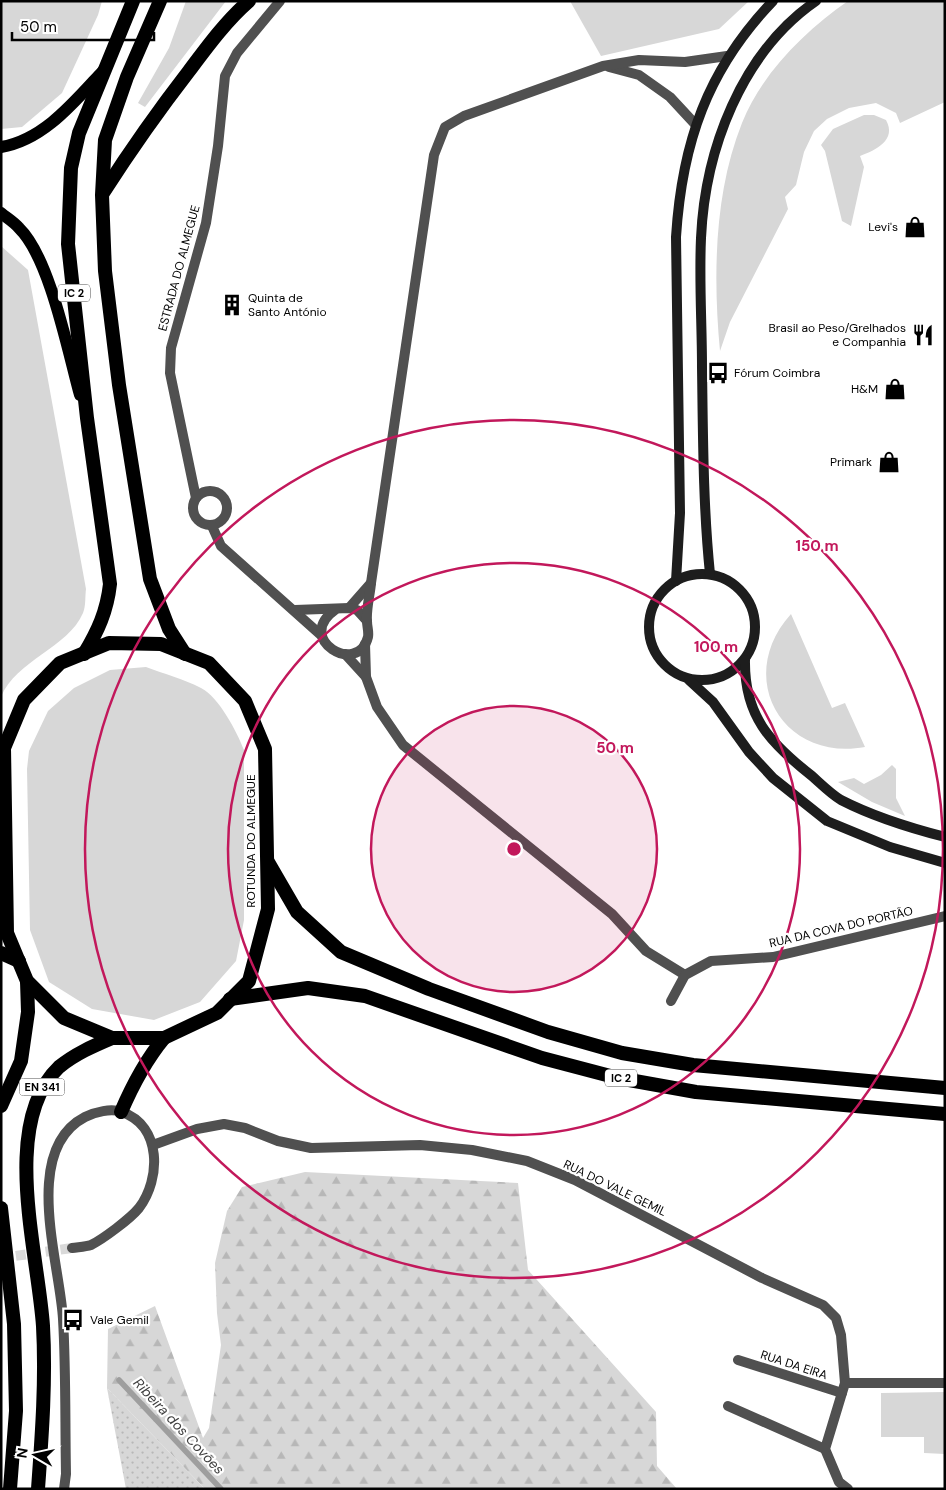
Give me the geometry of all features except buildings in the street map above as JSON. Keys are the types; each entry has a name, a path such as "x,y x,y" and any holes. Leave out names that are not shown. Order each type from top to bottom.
{"highway":[{"name":"IC 2","path":"84,654 98,630 104,614 110,584 87,418 68,244 71,168 79,133 133,1"},
{"name":"IC 2","path":"160,1 145,41 127,77 105,140 102,195 105,271 117,367 150,579 169,630 185,654"},
{"path":"102,195 138,138 208,47 236,13 249,1"},
{"name":"ROTUNDA DO ALMEGUE","path":"109,643 161,644 185,654 209,664 245,700 265,749 268,910 249,981 217,1013 164,1038 112,1038 64,1018 27,981 7,933 4,887 4,748 24,700 60,663 109,643"},
{"name":"IC 2","path":"267,862 297,912 341,952 429,989 548,1032 622,1053 693,1065 945,1088"},
{"path":"1,953 19,961"},
{"name":"EN 341","path":"1,1106 21,1061 28,1012 27,981"},
{"name":"IC 2","path":"230,1000 308,988 365,996 542,1058 618,1078 696,1092 945,1114"},
{"name":"EN 341","path":"38,1489 44,1408 42,1325 22,1171 23,1142 29,1114 42,1085 58,1068 80,1051 112,1038"},
{"path":"121,1112 135,1078 149,1055 164,1038"},
{"path":"1,1208 14,1324 16,1411 10,1489"}],"main road":[{"path":"676,581 680,513 676,237 678,199 689,144 705,99 728,56 752,24 773,1"},
{"path":"710,574 704,503 701,238 705,197 716,146 728,115 747,76 791,22 816,1"},
{"path":"1,147 36,134 67,109 106,67"},
{"path":"1,214 20,228 35,250 53,295 87,418"},
{"path":"689,680 704,681 720,678 734,671 745,660 756,634 752,608 737,586 724,578 710,574 692,574 676,581 662,592 652,608 649,625 651,644 659,660 672,672 689,680 713,702 749,752 773,778 821,816 890,847 945,862"},
{"path":"745,660 747,696 755,716 789,758 840,799 898,824 945,837"}],"street":[{"name":"ESTRADA DO ALMEGUE","path":"196,498 170,373 171,348 206,223 218,146 225,76 237,53 280,1"},
{"path":"671,1001 685,975 646,951 612,914 403,745 377,707 366,677 365,644 368,637 367,621 371,583 434,155 445,127 464,116 603,66 639,60 685,62 728,56"},
{"path":"603,66 639,75 670,97 695,124"},
{"path":"211,490 222,495 228,510 226,516 218,524 212,526 201,523 194,514 193,503 196,498 211,490"},
{"path":"212,526 221,546 278,598 295,610 322,636 330,649 345,654 356,652 365,644"},
{"path":"349,608 371,583"},
{"path":"295,610 349,608 357,610 367,621"},
{"path":"322,636 324,621 335,610"},
{"path":"345,654 366,677"},
{"name":"RUA DA COVA DO PORTÃO","path":"685,975 711,961 773,957 945,916"},
{"path":"64,1489 66,1474 63,1318 47,1194 56,1149 74,1123 96,1112 121,1112 143,1124 153,1145 154,1172 148,1194 138,1209 102,1238 90,1245 72,1248"},
{"name":"RUA DO VALE GEMIL","path":"153,1145 197,1129 224,1124 245,1128 278,1141 311,1148 420,1145 472,1150 527,1161 575,1180 762,1278 823,1305 836,1318 841,1335 843,1388"},
{"name":"RUA DA EIRA","path":"738,1360 843,1388 945,1383"},
{"path":"824,1449 843,1388"},
{"path":"728,1406 824,1449 839,1482 848,1489"}],"green space":[{"path":"1,1 102,1 98,15 62,93 22,127 1,129"},
{"path":"186,1 226,1 145,107 138,103 169,48"},
{"path":"570,1 749,1 719,29 601,56"},
{"path":"848,1 945,1 945,102 900,123 896,113 876,103 849,108 827,119 814,131 804,152 796,185 785,197 788,209 730,322 720,351 717,294 718,236 726,178 742,123 761,87 786,54 816,26"},
{"path":"864,115 874,115 886,120 889,133 887,139 878,147 860,156 864,167 851,226 842,221 825,151 821,145 833,129"},
{"path":"1,246 28,270 86,589 84,610 76,625 66,636 18,673 8,684 1,697"},
{"path":"791,614 832,708 845,703 865,747 836,748 810,741 790,728 776,710 767,688 767,663 774,638"},
{"path":"146,667 188,682 208,693 227,716 244,750 244,920 236,961 200,1002 154,1020 92,1009 49,982 30,930 27,769 29,751 48,711 74,688 110,670"},
{"path":"892,765 896,769 896,798 905,816 872,802 838,782 854,778 864,784 881,775"},
{"path":"305,1172 518,1183 528,1270 656,1412 657,1466 677,1489 205,1489 107,1388 108,1329 155,1306 203,1438 209,1428 221,1345 217,1313 215,1263 227,1211 242,1187"},
{"path":"107,1388 205,1489 126,1489"},
{"path":"945,1392 945,1454 924,1453 924,1437 881,1437 881,1393"}],"waterway":[{"name":"Ribeira dos Covões","path":"119,1380 221,1489"}],"tunnel":[{"path":"1,1258 72,1248"}],"place":[{"name":"Levi's","path":"915,227"},
{"name":"Quinta de Santo António","path":"232,305"},
{"name":"Brasil ao Peso/Grelhados e Companhia","path":"923,335"},
{"name":"Fórum Coimbra","path":"718,373"},
{"name":"H&M","path":"895,389"},
{"name":"Primark","path":"889,462"},
{"name":"Vale Gemil","path":"73,1320"}]}
